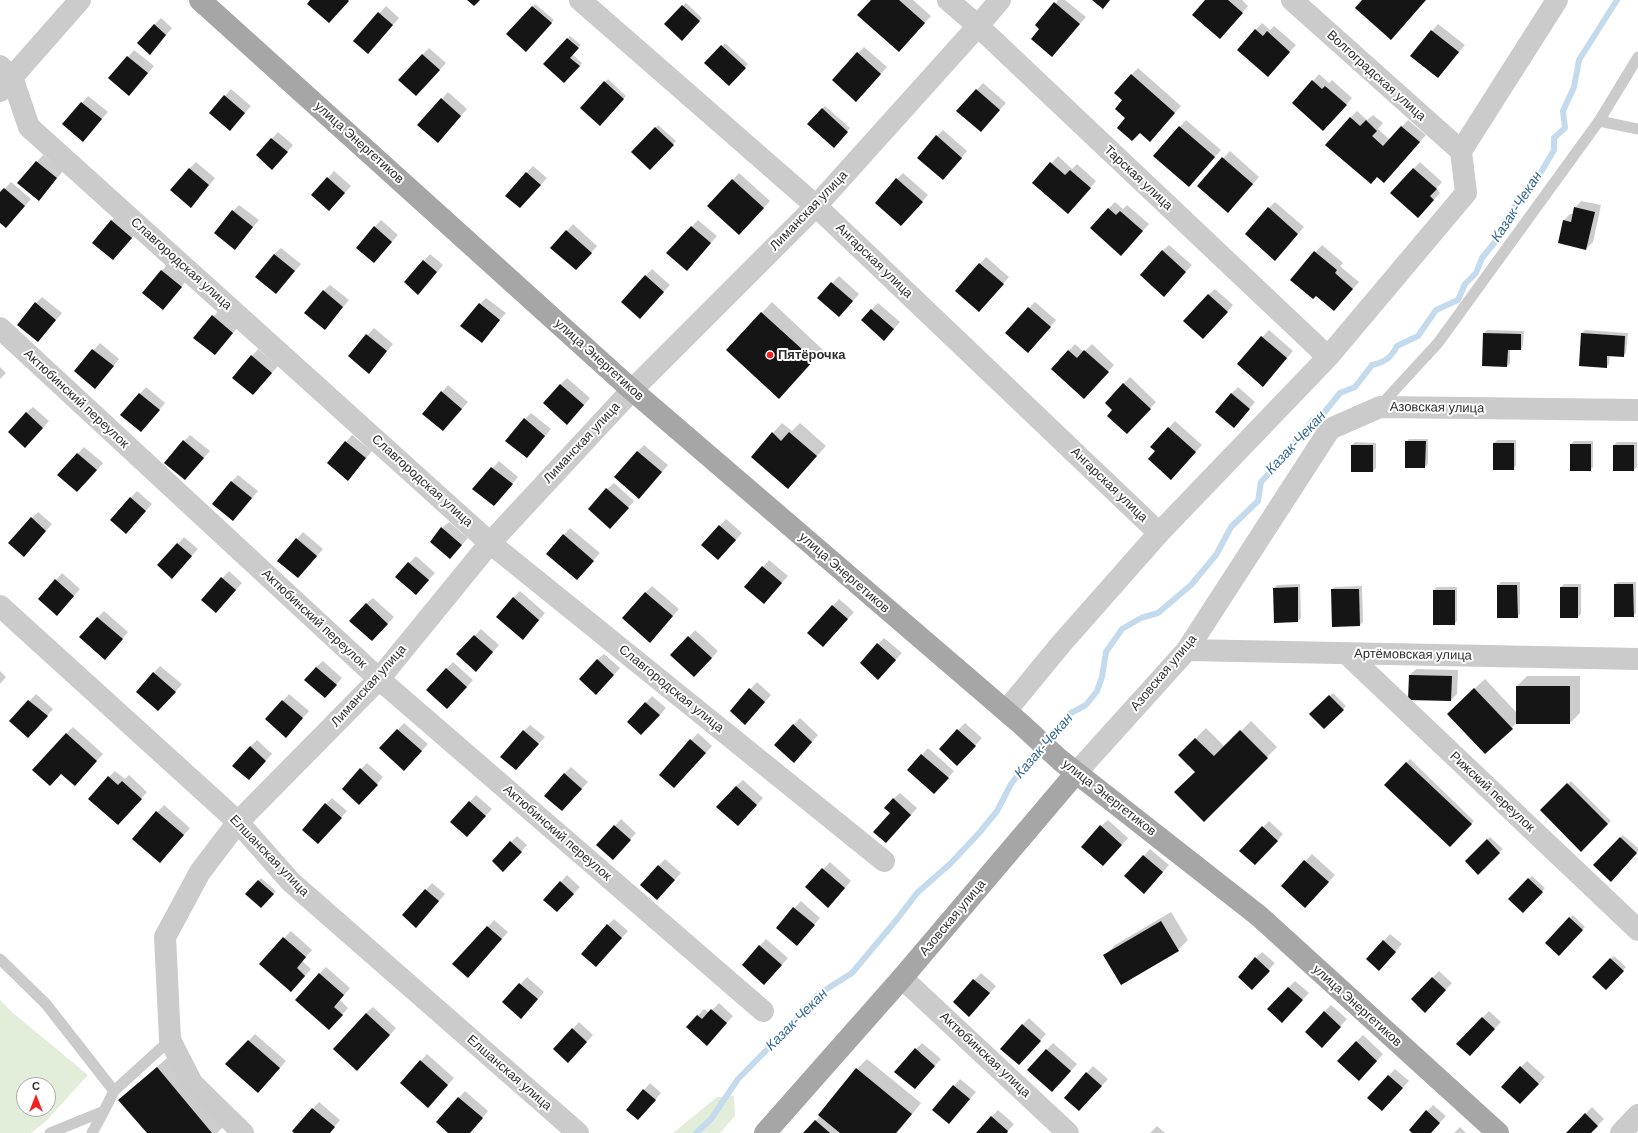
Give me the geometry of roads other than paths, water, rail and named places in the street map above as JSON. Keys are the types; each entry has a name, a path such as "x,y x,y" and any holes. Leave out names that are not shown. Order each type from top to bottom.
{"main road":[{"name":"улица Энергетиков","path":"200,0 632,390 1014,717 1068,766 1259,916 1498,1133"},
{"name":"Азовская улица","path":"765,1133 902,978 1068,766"}],"street":[{"path":"4,78 80,0"},
{"name":"Ангарская улица","path":"580,0 816,206 1159,533"},
{"name":"Тарская улица","path":"948,0 978,26 1328,357"},
{"name":"Лиманская улица","path":"170,1040 165,937 200,872 238,822 379,679 490,543 632,390 816,206 1000,0"},
{"name":"Волгоградская улица","path":"1292,0 1461,151"},
{"path":"1014,717 1061,644 1159,533 1328,357 1466,193 1461,151 1557,0"},
{"name":"Славгородская улица","path":"4,78 29,127 490,543 884,862"},
{"name":"Актюбинский переулок","path":"0,328 379,679 763,1011"},
{"name":"Азовская улица","path":"1068,766 1187,650 1330,428 1380,407 1638,410"},
{"name":"Елшанская улица","path":"0,606 238,822 291,882 578,1133"},
{"name":"Артёмовская улица","path":"1187,650 1638,659"},
{"name":"Рижский переулок","path":"1347,654 1638,930"},
{"name":"Актюбинская улица","path":"902,978 1068,1133"},
{"path":"170,1040 192,1084 215,1104 243,1133"},
{"path":"1621,1133 1638,1115"}],"lane":[{"path":"1380,407 1438,343 1599,121 1638,57"},
{"path":"1599,121 1638,129"},
{"path":"0,959 46,1004 114,1091"},
{"path":"92,1133 114,1091 170,1040"},
{"path":"50,1133 104,1111"}],"waterway":[{"name":"Казак-Чекан","path":"696,1133 711,1119 738,1079 795,1021 819,994 852,973 917,893 951,863 980,832 997,811 1011,784 1025,766 1069,714 1086,705 1097,691 1102,677 1106,652 1122,629 1141,618 1158,613 1191,585 1216,555 1231,527 1258,501 1261,482 1313,420 1323,414 1340,393 1355,387 1372,365 1384,361 1392,354 1397,346 1418,336 1436,310 1458,300 1465,284 1476,273 1482,258 1503,232 1505,222 1514,207 1524,200 1554,150 1554,138 1565,128 1563,111 1574,87 1579,60 1617,0"}],"place":[{"name":"Пятёрочка","path":"770,355"}]}
